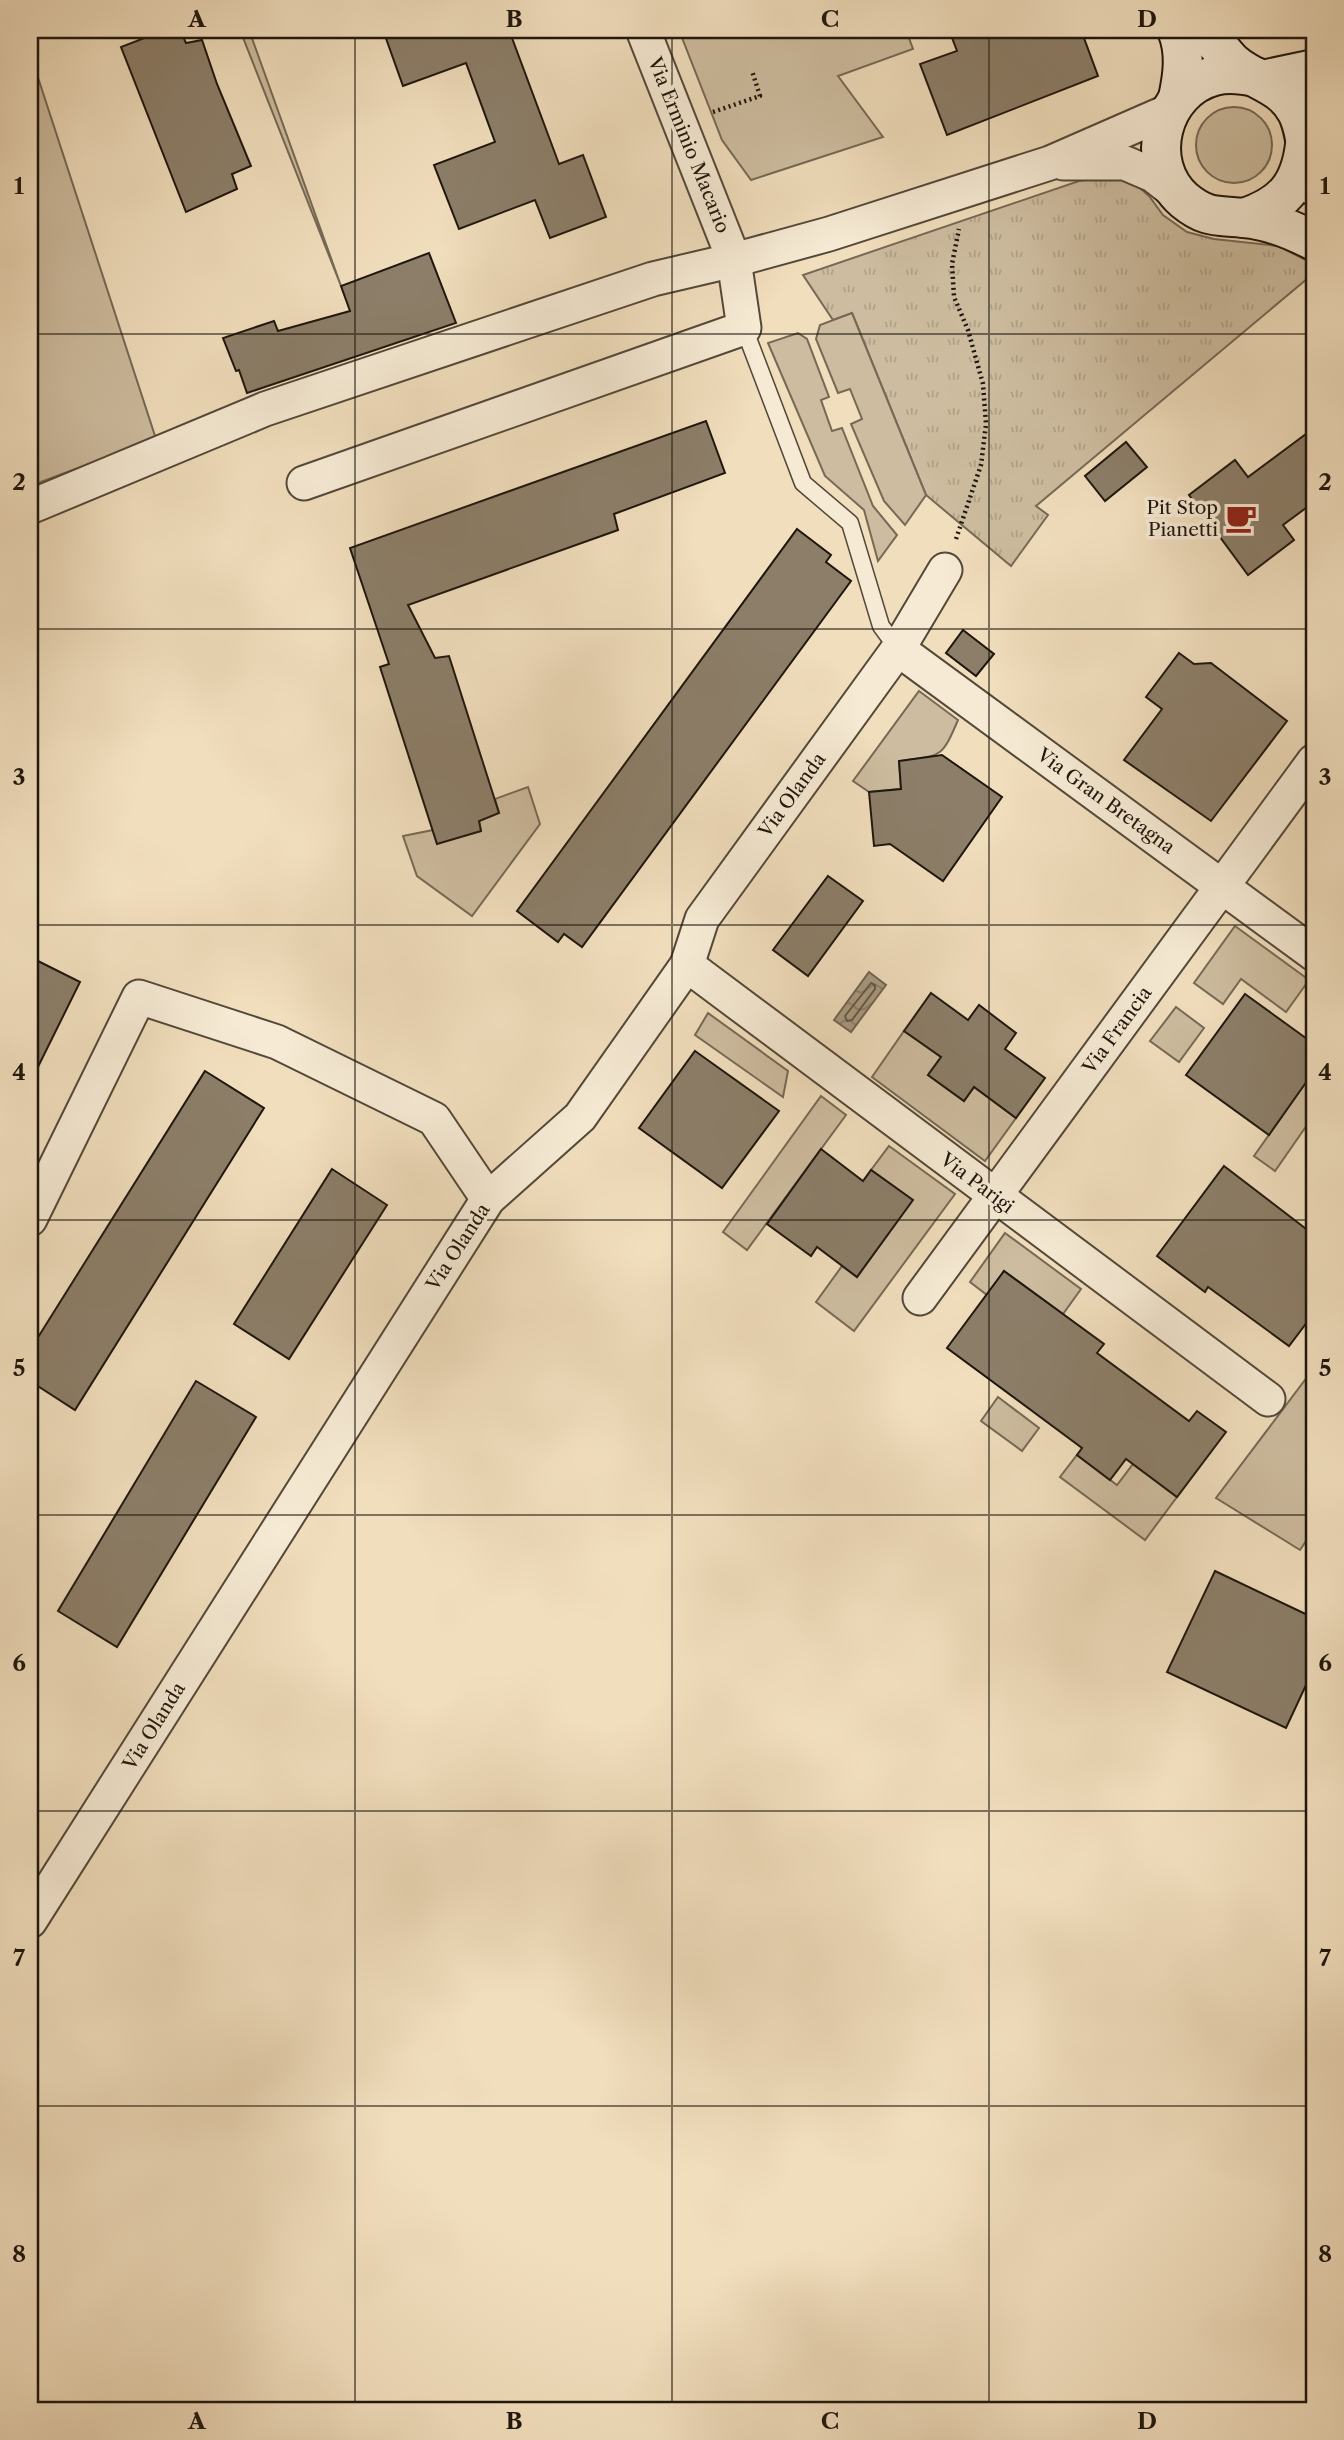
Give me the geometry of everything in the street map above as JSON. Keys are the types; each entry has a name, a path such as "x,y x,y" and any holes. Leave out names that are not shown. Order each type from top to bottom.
{"main road":[{"path":"1177,30 1184,71 1174,104 1161,133 1161,157 1168,179 1182,198 1200,211 1222,218 1244,218 1292,230 1314,241"},
{"path":"1204,30 1234,64 1273,85 1308,124 1314,186"},
{"path":"1174,104 1195,84 1214,76 1235,73 1259,78 1314,69"},
{"path":"1244,218 1272,206 1294,184 1302,166 1308,124"}],"street":[{"name":"Via Erminio Macario","path":"643,30 734,260 744,328"},
{"path":"30,507 265,410 653,279 829,234 1050,163 1174,104"},
{"path":"1050,163 1125,163 1153,175 1182,198"},
{"path":"304,484 744,328"},
{"name":"Via Olanda","path":"30,1921 488,1199 580,1116 687,965 702,919 898,649 945,570"},
{"name":"Via Gran Bretagna","path":"898,649 1314,954"},
{"name":"Via Francia","path":"920,1298 1314,761"},
{"name":"Via Parigi","path":"687,965 994,1197 1268,1399"},
{"path":"30,1219 139,997 277,1042 434,1119 488,1199"}],"lane":[{"path":"744,328 803,483 850,523 881,626 898,649"}],"path":[{"path":"711,113 760,96 752,71"},
{"path":"945,570 981,465 986,424 983,384 968,330 954,297 952,264 969,189"}],"green space":[{"path":"240,30 249,30 341,286"},
{"path":"679,30 906,30 913,49 838,76 883,137 751,180 722,140"},
{"path":"30,53 156,439 30,486"},
{"path":"1234,107 1248,110 1261,118 1269,131 1272,145 1269,159 1261,172 1248,180 1234,183 1220,180 1207,172 1199,159 1196,145 1199,131 1207,118 1220,110"},
{"path":"1107,176 1132,181 1149,196 1163,215 1187,232 1214,239 1278,246 1314,264 1314,273 1036,506 1048,515 1011,566 926,495 852,313 833,320 803,275 1079,181"},
{"path":"852,313 926,495 905,525 884,501 851,424 862,419 850,389 838,393 816,339 820,325"},
{"path":"798,333 807,339 829,397 821,400 832,431 842,428 873,506 897,535 878,561 864,510 825,476 768,343"},
{"path":"919,691 958,720 948,742 932,756 899,761 901,789 869,792 853,781"},
{"path":"528,787 540,824 472,916 417,876 403,836 433,830 437,843 481,831 479,821 499,813 495,799"},
{"path":"1235,926 1309,980 1286,1012 1241,979 1223,1004 1194,983"},
{"path":"1176,1007 1204,1028 1179,1062 1150,1041"},
{"path":"708,1013 788,1071 783,1097 695,1035"},
{"path":"904,1031 941,1057 928,1075 964,1101 974,1087 1016,1118 985,1161 872,1077"},
{"path":"1314,1071 1314,1115 1275,1171 1254,1156"},
{"path":"821,1096 846,1115 747,1250 723,1232"},
{"path":"889,1146 955,1194 854,1331 816,1302 842,1266 857,1277 912,1200 871,1170"},
{"path":"1005,1233 1081,1289 1063,1314 1004,1271 987,1295 970,1282"},
{"path":"1314,1368 1314,1529 1300,1550 1216,1498"},
{"path":"998,1397 1039,1428 1022,1451 981,1421"},
{"path":"1077,1455 1117,1485 1133,1464 1177,1497 1145,1540 1060,1477"}],"water":[{"path":"869,972 886,985 851,1032 834,1020"}],"building":[{"path":"165,30 180,30 186,43 202,40 251,166 232,174 237,189 186,212 121,47"},
{"path":"383,30 509,30 559,164 583,155 606,217 550,238 535,200 459,229 434,165 495,142 466,63 403,86"},
{"path":"949,30 1081,30 1098,76 947,135 920,64 957,51"},
{"path":"429,253 456,323 247,393 223,338 274,321 278,331 350,311 341,286"},
{"path":"706,421 725,473 614,514 618,530 408,605 435,658 449,656 499,813 479,821 481,831 437,844 380,667 389,664 350,548"},
{"name":"Pit Stop Pianetti","path":"1314,428 1314,502 1283,525 1294,540 1248,575 1189,495 1235,460 1248,477"},
{"path":"1126,442 1147,467 1105,501 1085,476"},
{"path":"797,529 831,555 826,562 851,581 582,947 564,934 558,942 517,911"},
{"path":"963,630 994,654 976,676 946,653"},
{"path":"1179,653 1194,664 1211,663 1287,721 1211,821 1124,760 1162,709 1146,697"},
{"path":"942,755 1002,797 943,881 890,844 874,846 869,792 901,789 899,761"},
{"path":"828,876 863,901 808,976 773,950"},
{"path":"30,957 80,982 30,1083"},
{"path":"931,993 968,1020 979,1005 1016,1033 1005,1049 1045,1078 1016,1118 974,1087 964,1101 928,1075 941,1057 904,1031"},
{"path":"1245,994 1314,1044 1314,1071 1269,1135 1186,1075"},
{"path":"695,1051 779,1111 722,1188 639,1128"},
{"path":"205,1071 264,1108 75,1410 30,1381 30,1350"},
{"path":"821,1149 863,1181 871,1170 913,1200 857,1277 817,1247 811,1256 767,1224"},
{"path":"1224,1166 1314,1235 1314,1313 1289,1346 1208,1287 1205,1292 1157,1256"},
{"path":"332,1169 387,1205 289,1359 234,1324"},
{"path":"1004,1271 1104,1344 1097,1353 1189,1421 1197,1411 1226,1432 1177,1497 1126,1459 1110,1480 1077,1455 1082,1448 947,1348"},
{"path":"196,1381 256,1417 117,1647 58,1611"},
{"path":"1215,1571 1314,1618 1314,1668 1286,1728 1167,1672"}],"place":[{"name":"Pit Stop Pianetti","path":"1241,518"}]}
